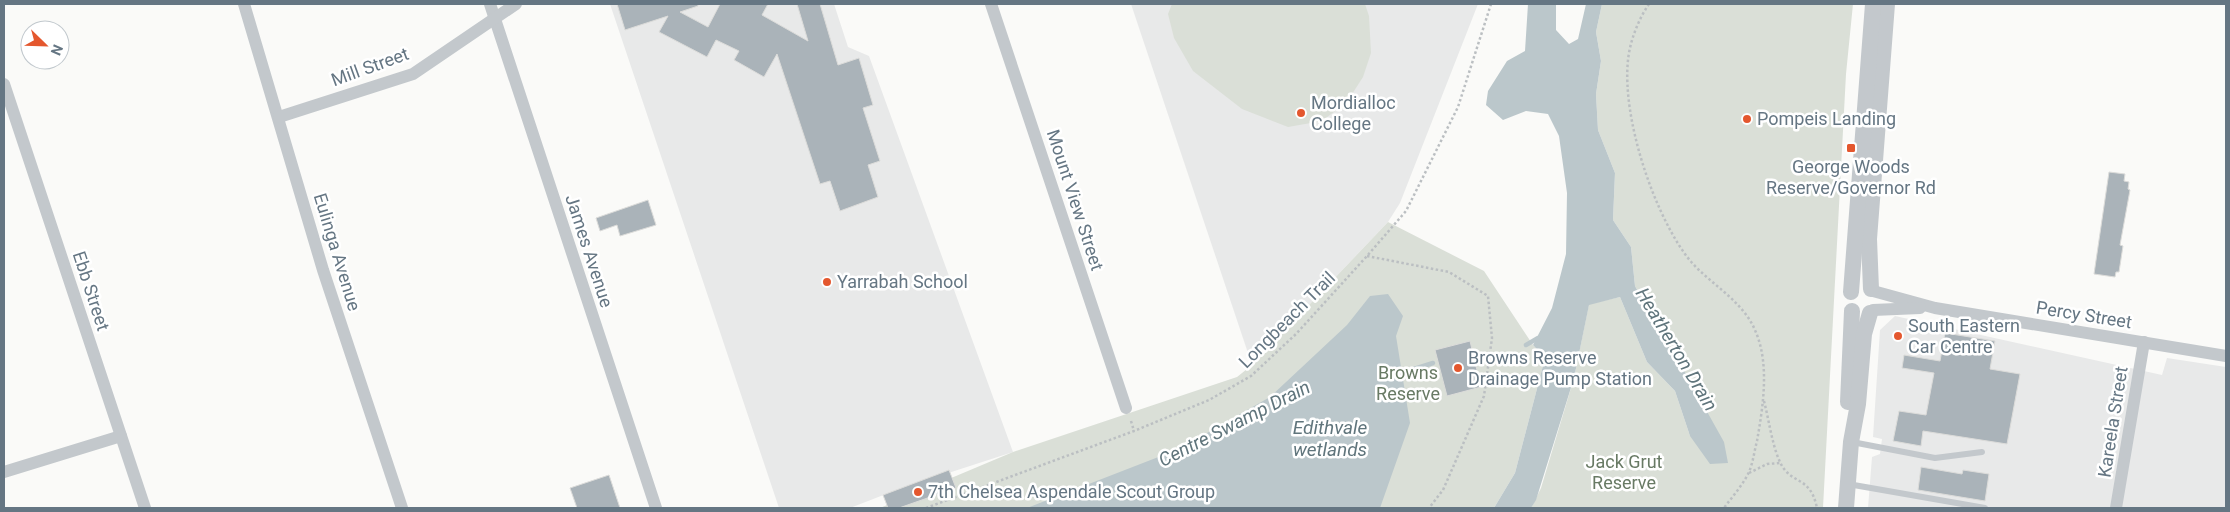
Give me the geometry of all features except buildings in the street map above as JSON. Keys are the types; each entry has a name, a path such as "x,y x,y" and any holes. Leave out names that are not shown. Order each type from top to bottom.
{"street":[{"name":"Eulinga Avenue","path":"244,4 324,270 402,508"},
{"name":"James Avenue","path":"490,4 656,508"},
{"name":"Mill Street","path":"279,117 413,74 516,4"},
{"name":"Mount View Street","path":"992,4 1126,408"},
{"path":"1851,442 1848,394 1852,311 1848,300 1851,292 1873,4"},
{"path":"1848,508 1851,442 1858,404 1863,341 1871,312 1876,302 1872,290 1869,239 1887,4"},
{"name":"Ebb Street","path":"4,84 145,508"},
{"path":"1851,292 1858,287 1872,290"},
{"name":"Percy Street","path":"1872,290 1935,308 2226,356"},
{"name":"Percy Street","path":"1871,312 1935,308"},
{"path":"1852,311 1860,315 1871,312"},
{"name":"Kareela Street","path":"2116,508 2144,342"},
{"path":"4,472 121,436"}],"lane":[{"path":"1851,442 1935,458 1982,452"},
{"path":"1848,484 1985,508"}],"path":[{"name":"Longbeach Trail","path":"926,508 1134,431 1209,400 1251,376 1296,334 1368,256 1406,211 1458,107 1491,4"},
{"path":"1649,4 1636,30 1628,60 1630,102 1644,170 1655,198 1687,256 1748,317 1756,333 1764,372 1764,400 1749,473 1724,508"},
{"path":"1368,256 1449,272 1488,296 1492,338 1484,396 1443,490 1429,508"},
{"path":"1764,400 1780,463 1792,477 1808,486 1814,494 1817,508"},
{"path":"1749,473 1767,464 1780,463"}],"shaded area":[{"name":"Yarrabah School","path":"610,4 834,4 848,47 869,56 1013,452 899,489 850,508 779,508"},
{"name":"Mordialloc College","path":"1131,4 1478,4 1400,203 1388,222 1252,365"},
{"path":"1895,316 2162,375 2167,358 2226,367 2226,508 1868,508 1872,457 1880,454 1882,439 1873,437 1880,330"}],"green space":[{"path":"1172,4 1365,4 1369,16 1371,53 1363,77 1347,102 1322,121 1288,127 1242,109 1193,71 1174,38 1168,14"},
{"name":"Jack Grut Reserve","path":"1602,4 1853,4 1846,74 1823,508 1531,508 1541,488 1574,378 1589,304 1620,297 1647,362 1675,391 1690,436 1681,365 1663,338 1635,286 1631,247 1613,220 1615,173 1598,130 1596,94 1601,61 1596,32"},
{"name":"Browns Reserve","path":"1388,222 1484,271 1533,345 1545,358 1515,473 1494,508 880,508 1013,452 1237,377 1252,365"}],"water":[{"path":"1528,4 1556,4 1556,30 1569,44 1578,39 1586,4 1602,4 1596,32 1601,61 1596,94 1598,130 1615,173 1613,220 1631,247 1635,286 1724,442 1728,463 1710,464 1690,436 1675,391 1647,362 1620,297 1589,305 1574,378 1536,500 1531,508 1494,508 1515,473 1545,358 1533,345 1552,308 1566,254 1567,193 1559,136 1548,114 1526,111 1503,120 1486,105 1488,91 1507,61 1525,51"},
{"name":"Edithvale wetlands","path":"1388,294 1403,316 1396,336 1410,423 1380,508 1027,508 1179,449 1270,397 1347,325 1370,296"}],"waterway":[{"path":"1526,345 1538,338"},
{"name":"Centre Swamp Drain","path":"1398,374 1433,363"}],"place":[{"name":"Mordialloc College","path":"1301,113"},
{"name":"Pompeis Landing","path":"1747,119"},
{"name":"George Woods Reserve/Governor Rd","path":"1851,148"},
{"name":"Yarrabah School","path":"827,282"},
{"name":"South Eastern Car Centre","path":"1898,336"},
{"name":"Browns Reserve Drainage Pump Station","path":"1458,368"},
{"name":"7th Chelsea Aspendale Scout Group","path":"918,492"}],"water label":[{"name":"Heatherton Drain","path":"1677,349"}]}
